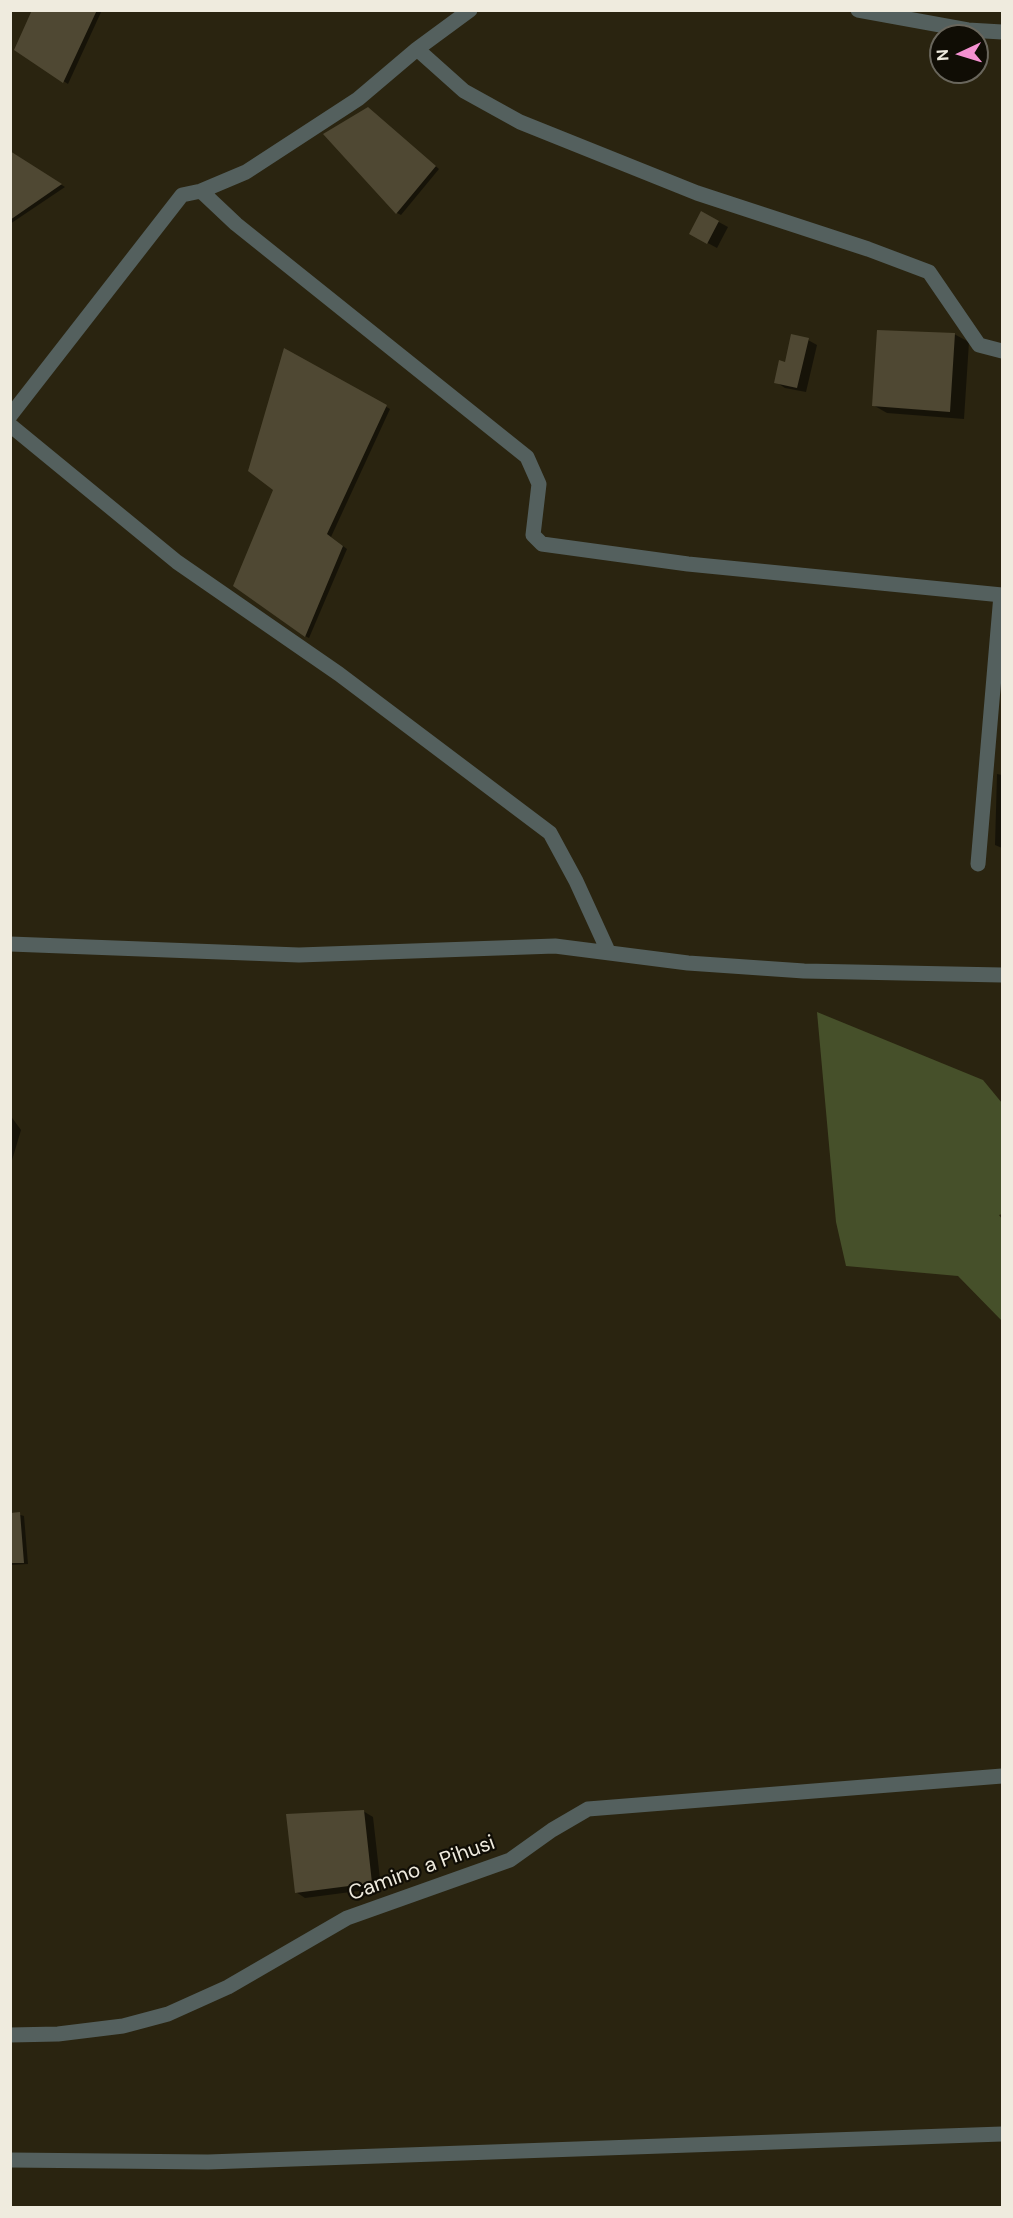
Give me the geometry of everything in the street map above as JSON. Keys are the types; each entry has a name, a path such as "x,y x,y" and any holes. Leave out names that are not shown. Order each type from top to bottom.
{"street":[{"path":"10,416 182,195 201,191 246,172 349,105 417,49 470,10"},
{"path":"858,10 968,30 1002,32"},
{"path":"417,49 464,91 520,122 697,193 868,249 929,272 980,345 1002,351"},
{"path":"201,191 236,224 527,457 539,484 533,535 542,544 688,564 1001,595 978,864"},
{"path":"10,425 177,562 339,674 550,833 576,880 608,951"},
{"path":"10,944 299,955 555,946 688,963 804,971 1002,975"},
{"name":"Camino a Pihusi","path":"10,2035 58,2034 123,2026 168,2014 228,1987 347,1918 510,1860 552,1830 588,1809 1002,1776"},
{"path":"10,2160 220,2161 1002,2134"}],"green space":[{"path":"817,1012 983,1080 1002,1103 1002,1214 999,1215 1002,1219 1002,1321 958,1276 846,1266 836,1222"}],"building":[{"path":"32,10 97,10 63,83 14,50"},
{"path":"368,107 436,166 396,214 323,134"},
{"path":"10,151 62,184 10,220"},
{"path":"701,211 719,221 707,244 689,234"},
{"path":"877,330 955,333 950,412 872,406"},
{"path":"791,334 809,338 797,388 774,383 779,360 785,362"},
{"path":"284,348 387,405 327,534 343,546 305,637 233,586 273,490 248,471"},
{"path":"20,1512 24,1563 10,1563 10,1513"},
{"path":"364,1810 372,1883 295,1893 286,1814"}]}
